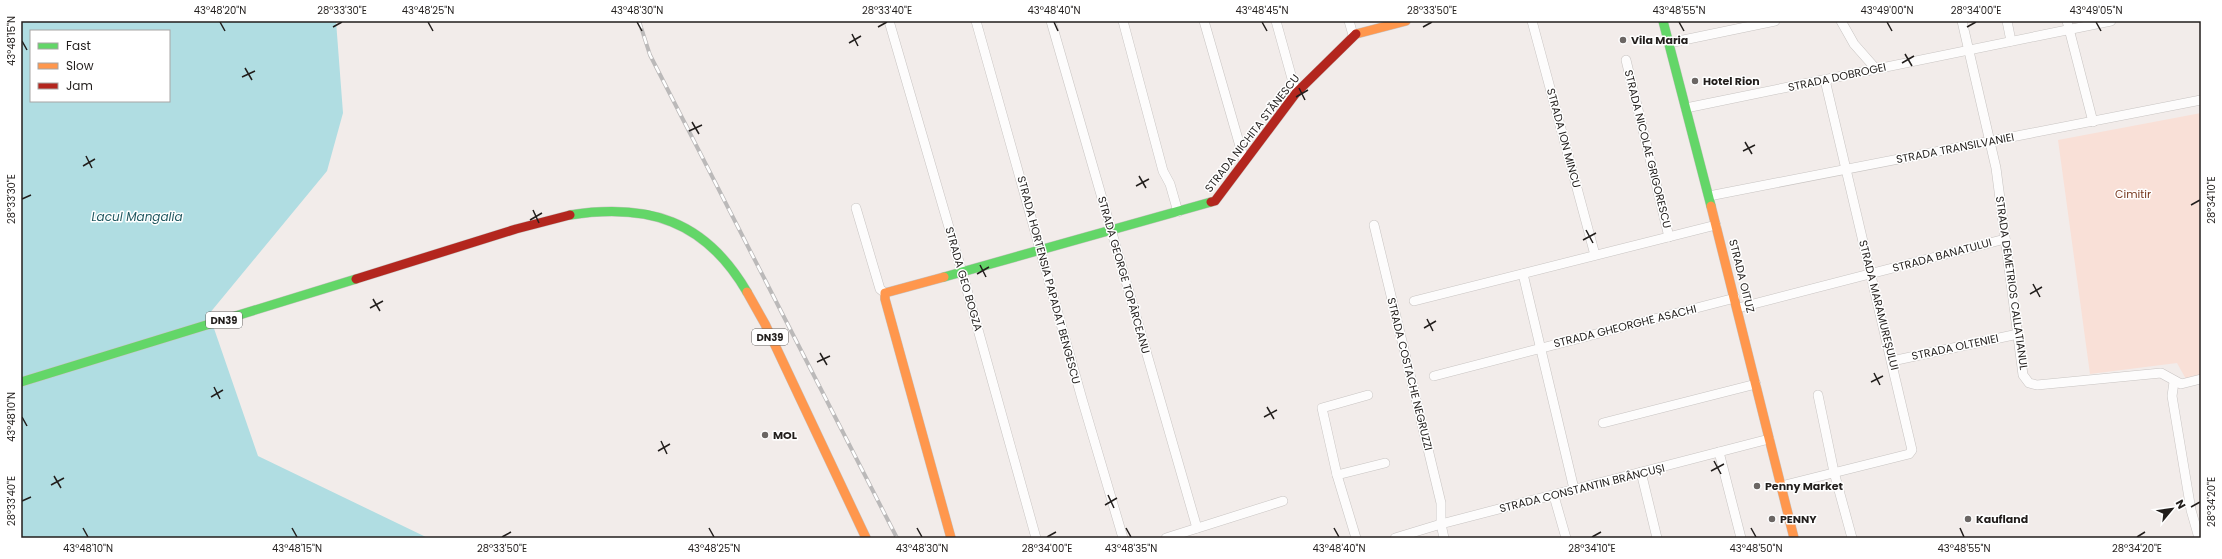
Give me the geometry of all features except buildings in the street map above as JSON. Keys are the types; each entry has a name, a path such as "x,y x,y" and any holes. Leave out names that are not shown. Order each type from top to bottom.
{"main road":[{"path":"1353,35 1406,21"},
{"name":"STRADA OITUZ","path":"1663,21 1738,308 1794,538"},
{"name":"STRADA NICHITA STĂNESCU","path":"886,293 1215,201 1244,160 1296,93 1353,35"},
{"name":"DN39","path":"21,382 426,258 509,231 598,211 640,212 667,218 684,227 706,242 724,259 750,299 866,538"},
{"path":"886,293 887,307 951,538"}],"street":[{"name":"STRADA GEO BOGZA","path":"889,21 962,272 1036,538"},
{"name":"STRADA HORTENSIA PAPADAT BENGESCU","path":"976,21 1082,399 1123,538"},
{"name":"STRADA GEORGE TOPÂRCEANU","path":"1051,21 1197,528"},
{"path":"1122,21 1163,171 1170,184 1178,212"},
{"path":"1204,21 1244,160"},
{"path":"1276,21 1296,93"},
{"path":"1349,21 1353,35"},
{"name":"STRADA ION MINCU","path":"1532,21 1595,255"},
{"path":"1669,43 1775,21"},
{"path":"1841,21 1854,44 1876,69"},
{"name":"STRADA DEMETRIOS CALLATIANUL","path":"1962,21 1991,141 2006,239 2023,375 2029,383 2037,385 2161,373 2174,382"},
{"path":"2007,21 2012,41"},
{"name":"STRADA DOBROGEI","path":"1686,108 2012,41 2068,25 2111,21"},
{"path":"2068,25 2094,122"},
{"name":"STRADA NICOLAE GRIGORESCU","path":"1626,60 1669,237"},
{"name":"STRADA MARAMUREȘULUI","path":"1781,486 1909,454 1912,450 1825,80"},
{"name":"STRADA TRANSILVANIEI","path":"1709,196 1846,168 2094,122 2201,100"},
{"path":"856,208 880,289 886,293"},
{"name":"STRADA COSTACHE NEGRUZZI","path":"1374,225 1441,503 1441,524"},
{"path":"1414,301 1716,225"},
{"name":"STRADA BANATULUI","path":"1738,308 2006,239"},
{"path":"1434,376 1540,348 1523,274"},
{"name":"STRADA GHEORGHE ASACHI","path":"1574,489 1540,348 1735,298"},
{"name":"STRADA OLTENIEI","path":"1892,361 2018,334"},
{"path":"2199,538 2191,510 2172,396 2174,382 2181,384 2201,380"},
{"path":"1603,423 1756,384"},
{"path":"1356,538 1337,475 1322,408 1368,395"},
{"path":"1818,395 1834,472 1852,538"},
{"name":"STRADA CONSTANTIN BRÂNCUȘI","path":"1395,538 1441,524 1554,496 1574,489 1769,439"},
{"path":"1719,452 1741,538"},
{"path":"1337,475 1385,463"},
{"path":"1641,472 1657,538"},
{"path":"1554,496 1566,538"},
{"path":"1166,538 1178,536 1197,528 1283,501"},
{"path":"1441,524 1444,538"}],"green space":[{"name":"Cimitir","path":"2201,113 2201,374 2186,379 2177,363 2090,374 2058,140"}],"water":[{"name":"Lacul Mangalia","path":"21,21 336,21 343,113 327,171 209,314 258,456 428,538 21,538"}],"railway":[{"path":"639,21 650,55 897,538"}],"traffic: fast":[{"path":"1663,21 1711,206"},
{"path":"944,277 1211,202"},
{"path":"570,215 598,212 625,212 649,215 672,222 693,233 713,248 731,268 747,292"},
{"path":"21,382 356,279"}],"traffic: slow":[{"path":"1356,34 1406,21"},
{"path":"1711,206 1794,538"},
{"path":"944,277 885,293 885,299 951,538"},
{"path":"747,292 765,324 866,538"}],"traffic: jam":[{"path":"1211,202 1215,201 1296,93 1356,34"},
{"path":"356,279 516,229 570,215"}],"place":[{"name":"Vila Maria","path":"1623,40"},
{"name":"Hotel Rion","path":"1695,81"},
{"name":"MOL","path":"765,435"},
{"name":"Penny Market","path":"1757,486"},
{"name":"PENNY","path":"1772,519"},
{"name":"Kaufland","path":"1968,519"}]}
